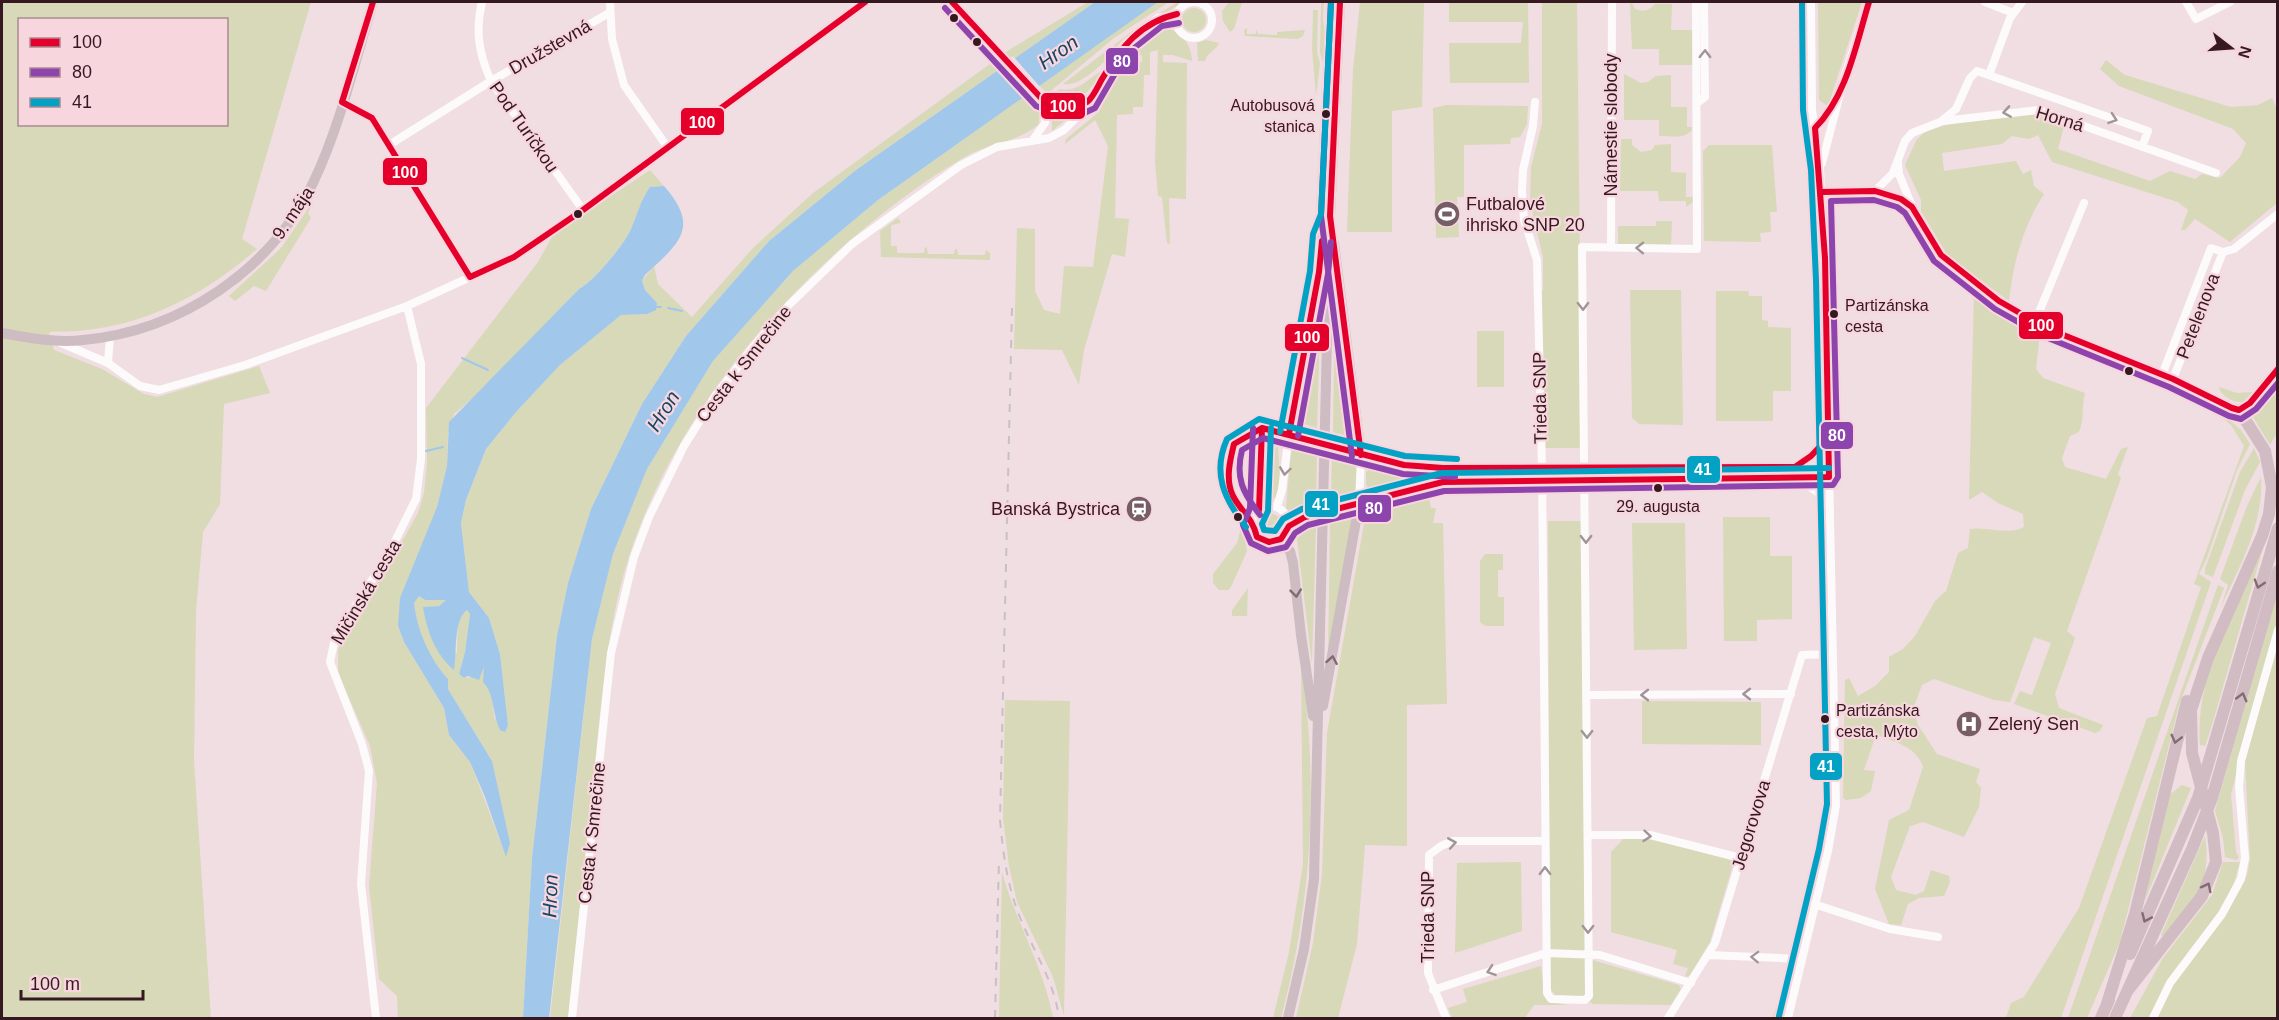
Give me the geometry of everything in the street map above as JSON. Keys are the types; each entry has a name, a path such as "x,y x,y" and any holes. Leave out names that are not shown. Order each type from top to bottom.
{"highway":[{"path":"2128,990 2202,896 2216,862 2213,833 2192,753 2191,710 2208,657 2262,536 2271,501 2271,474 2265,451 2239,410"},
{"path":"2103,1013 2135,914 2185,708 2197,672 2258,535 2264,513 2265,471 2257,445 2239,410"},
{"path":"2103,1013 2187,826 2214,750 2277,528"},
{"path":"2115,1018 2192,849 2220,773 2277,571"}],"main road":[{"name":"9. mája","path":"2,333 54,341 110,336 170,318 205,301 261,256 290,221 313,184 342,102 373,2"},
{"path":"1288,1018 1304,949 1312,898 1330,216 1340,2"},
{"path":"1289,434 1320,272 1322,236 1330,216"},
{"path":"1330,216 1361,455"},
{"path":"1318,738 1359,504"},
{"path":"1278,541 1290,551 1293,563 1306,680 1318,738"}],"street":[{"name":"Pod Turíčkou","path":"482,2 477,21 478,43 482,61 491,81 583,210"},
{"path":"610,2 609,13 616,61 624,85 633,103 668,148"},
{"path":"54,341 108,363 140,386 159,390 246,365 407,306 514,257 583,210 866,2"},
{"path":"952,2 1043,100 1069,107 1089,100"},
{"name":"Cesta k Smrečine","path":"572,1018 611,653 626,582 649,517 666,480 716,395 789,305 881,221 962,165 997,147 1049,138 1064,130 1077,118 1117,53 1127,42 1163,15 1177,14 1189,3 1201,2 1209,10"},
{"path":"1177,14 1177,24 1185,36 1198,38 1211,26 1209,10 1215,2"},
{"name":"Námestie slobody","path":"1611,248 1612,2"},
{"name":"Trieda SNP","path":"1535,102 1533,126 1523,170 1522,192 1524,220 1537,260 1538,290 1547,993 1551,999 1588,999 1586,468 1582,248 1697,249 1696,2"},
{"name":"Trieda SNP","path":"1697,104 1705,98 1704,2"},
{"path":"1788,1018 1828,851 1836,805 1822,192 1815,128 1811,2"},
{"path":"1820,169 1840,92 1869,2"},
{"path":"1985,2 2013,13"},
{"path":"1989,75 2013,13 2022,2"},
{"path":"2186,2 2196,20 2230,2"},
{"name":"Družstevná","path":"389,145 491,81 609,13"},
{"path":"1152,24 1177,24"},
{"name":"Horná","path":"1940,122 1960,102 1972,73 1977,71 2148,131 2142,147"},
{"path":"1815,128 1830,112 1840,92"},
{"path":"1032,141 1045,123 1043,100"},
{"path":"342,102 372,118 470,277"},
{"name":"Horná","path":"1875,191 1888,179 1898,162 1905,141 1912,133 1940,122 2039,110 2217,173"},
{"path":"1898,162 1899,174 1912,207 1932,242 1953,267 1999,301 2035,322 2173,379 2239,410 2250,403 2277,368"},
{"path":"1822,192 1875,191 1894,196 1912,207"},
{"path":"2035,322 2084,203"},
{"name":"Petelenova","path":"2162,375 2211,248 2223,252 2234,249 2277,214"},
{"name":"Petelenova","path":"2173,379 2223,252"},
{"name":"Mičinská cesta","path":"376,1018 361,884 369,771 362,744 330,662 335,639 388,555 416,499 421,459 421,364 407,306"},
{"path":"108,363 110,336"},
{"path":"1277,507 1286,469 1289,434 1361,455 1404,465 1431,468 1829,467"},
{"path":"1795,467 1811,456 1828,438"},
{"path":"1359,504 1361,455"},
{"path":"1289,526 1305,517 1443,482 1829,477"},
{"path":"1796,478 1820,494 1830,509"},
{"path":"1277,507 1286,514 1289,526 1278,541 1269,542 1255,534 1252,524 1255,515 1262,508 1277,507"},
{"path":"2153,1018 2170,983 2226,907 2241,879 2245,858 2239,787 2241,761 2277,630"},
{"path":"1587,695 1791,694 1802,656 1833,654"},
{"name":"Jegorovova","path":"1668,1018 1709,956 1791,694"},
{"path":"1588,835 1650,836 1741,858"},
{"name":"Trieda SNP","path":"1446,1018 1428,973 1429,855 1441,846 1453,842 1545,841"},
{"path":"1814,904 1890,929 1938,937"},
{"name":"Trieda SNP","path":"1433,990 1546,953 1600,955 1691,983"},
{"path":"1709,956 1801,959"}],"green space":[{"path":"2,2 311,2 242,239 257,249 217,280 150,315 102,328 49,332 54,350 102,369 144,394 157,397 259,366 270,393 224,404 220,504 203,532 196,611 194,761 211,1018 2,1018"},
{"path":"1088,2 1095,2 856,170 769,241 686,336 642,404 591,509 568,583 557,636 532,858 523,1018 398,1018 397,996 379,979 369,886 377,784 370,746 338,673 338,650 348,624 384,573 418,513 424,493 427,463 426,408 538,262 553,235 650,170 664,186 650,187 631,229 615,253 481,391 454,414 448,434 447,466 437,507 398,626 404,642 444,708 449,735 470,762 506,856 492,761 448,689 448,679 423,641 418,630 414,607 415,597 419,596 425,600 446,600 439,606 423,607 457,654 461,619 467,610 470,614 465,652 459,674 464,678 481,676 484,667 492,691 494,717 505,732 508,725 500,654 489,618 469,592 461,523 466,501 486,449 516,412 560,365 621,315 647,314 657,303 645,290 642,281 654,266 658,284 692,317 753,248 813,193 1009,50"},
{"path":"1158,2 1169,2 1114,38 1047,94 1039,85"},
{"path":"1178,2 1182,2 1139,28 1093,72 1073,83 1063,84 1143,23"},
{"path":"1229,2 1242,2 1234,29 1230,32 1223,21 1222,11"},
{"path":"1321,2 1324,2 1323,19 1326,39 1318,247 1292,397 1287,415 1285,411 1291,395 1314,249 1323,63 1320,52"},
{"path":"1360,2 1424,2 1422,107 1392,111 1392,232 1347,232 1353,70"},
{"path":"1449,2 1528,2 1529,83 1450,83 1449,43 1521,43 1523,22 1449,22"},
{"path":"1542,2 1577,2 1582,448 1545,448 1537,290 1543,290 1543,257 1530,203 1531,167 1542,124"},
{"path":"1818,2 1862,2 1829,103 1826,105 1819,100"},
{"path":"1632,3 1635,9 1644,11 1655,4 1672,4 1671,30 1694,30 1693,65 1659,65 1659,49 1632,49 1630,4"},
{"path":"1194,8 1199,9 1205,15 1205,25 1199,31 1194,32 1189,31 1183,25 1182,20 1183,15 1189,9"},
{"path":"1313,10 1318,10 1317,52 1320,64 1316,96 1312,49"},
{"path":"1160,27 1178,33 1187,43 1191,54 1192,61 1173,55 1163,55 1163,62 1187,63 1186,199 1169,198 1170,244 1167,243 1162,197 1158,196 1155,162 1158,50 1150,52 1150,75 1144,75 1143,107 1133,107 1133,114 1117,115 1115,218 1129,219 1125,257 1112,254 1084,350 1079,385 1062,350 1014,349 1017,228 1035,229 1035,291 1044,310 1060,314 1064,266 1093,267 1108,146 1095,120 1065,144 1066,139 1099,112 1123,65 1128,62 1142,62 1142,55 1120,60 1122,55 1150,32"},
{"path":"1247,28 1247,34 1256,34 1256,29 1258,34 1277,35 1277,32 1305,30 1303,36 1298,39 1245,36 1244,30"},
{"path":"1206,40 1219,43 1205,61 1198,61 1197,43"},
{"path":"2106,60 2125,75 2231,107 2258,105 2272,98 2277,109 2277,203 2230,242 2195,219 2185,230 2181,230 2188,210 2178,202 2052,162 2038,135 2029,139 2012,136 2002,144 1942,153 1944,171 2016,161 2023,174 2031,170 2034,186 2044,194 2030,219 2020,245 2009,301 1948,256 1921,211 1921,200 1905,165 1917,139 1926,131 1950,124 2033,111 2065,122 2058,149 2150,181 2170,171 2195,179 2202,174 2220,178 2240,157 2246,143 2233,129 2119,86 2100,69"},
{"path":"1102,71 1087,92 1075,101 1059,102 1050,98 1059,89 1077,87"},
{"path":"1624,74 1641,83 1648,82 1656,76 1671,75 1671,107 1687,107 1687,127 1693,127 1691,131 1683,136 1659,136 1659,120 1624,120"},
{"path":"1028,94 1040,106 1039,124 1015,138 979,150 954,163 891,207 847,243 814,273 753,339 725,375 676,450 638,531 620,588 601,706 568,1018 550,1018 592,639 613,554 647,469 713,361 793,271 878,200"},
{"path":"1447,105 1528,106 1527,124 1520,137 1511,138 1510,144 1464,145 1464,197 1457,197 1459,237 1436,238 1433,108"},
{"path":"1052,111 1074,113 1052,131"},
{"path":"1621,139 1632,139 1632,145 1641,152 1652,150 1655,145 1671,144 1671,172 1686,173 1686,197 1693,197 1693,202 1686,207 1686,201 1659,201 1658,191 1620,191"},
{"path":"1709,145 1772,145 1777,212 1770,212 1771,232 1760,233 1761,242 1704,241 1703,151"},
{"path":"314,200 308,213 311,218 266,291 254,286 235,301 229,296 281,248"},
{"path":"898,218 901,223 891,225 891,246 897,246 897,253 924,253 925,247 928,254 954,254 957,249 958,255 985,255 986,250 990,253 990,260 881,257 880,231"},
{"path":"1656,221 1672,221 1671,245 1618,245 1618,226 1656,226"},
{"path":"1335,289 1355,438 1333,432"},
{"path":"1630,290 1681,290 1683,425 1639,424 1632,418"},
{"path":"1716,291 1748,291 1749,296 1762,296 1762,320 1768,321 1768,327 1791,328 1791,391 1773,391 1773,421 1716,421"},
{"path":"1321,292 1317,428 1296,421"},
{"path":"1974,294 1994,309 2040,333 2036,369 2043,378 2085,393 2079,432 2070,436 2062,458 2065,467 2106,479 2121,449 2128,447 2118,474 2121,478 2067,631 2075,638 2055,694 2059,708 2103,725 2100,731 2095,733 2014,704 2020,691 2032,695 2051,643 2034,637 2010,702 1994,700 1934,679 1922,685 1913,709 1918,725 1937,754 1980,769 1976,782 1981,788 1979,807 1964,837 1923,822 1910,826 1891,877 1896,890 1916,895 1924,891 1931,870 1949,876 1950,882 1944,896 1919,898 1908,904 1901,925 1889,924 1875,889 1889,820 1909,810 1923,767 1916,754 1897,742 1876,735 1864,770 1875,771 1871,791 1861,798 1846,800 1843,798 1845,680 1849,678 1858,696 1875,686 1889,672 1889,657 1903,649 1915,636 1935,601 1946,591 1958,553 1968,548 1970,529 2011,531 2024,527 2023,514 1998,503 1982,492 1969,500"},
{"path":"1477,331 1504,331 1504,387 1477,387"},
{"path":"2277,377 2277,433 2270,445 2253,417 2255,408"},
{"path":"2219,387 2237,393 2253,392 2243,402 2239,402 2225,396"},
{"path":"2224,415 2241,430 2250,444 2237,470 2207,558 2199,574 2211,582 2061,1018 2006,1018 2011,1003 2024,997 2079,908 2147,718 2157,716 2201,587 2194,584 2244,446 2231,425 2221,417"},
{"path":"1303,442 1317,446 1316,509 1294,516 1286,508 1291,452 1294,445"},
{"path":"1278,445 1280,481 1276,497 1265,504 1266,463"},
{"path":"2254,448 2260,462 2245,490 2213,577 2205,574 2205,569 2240,472"},
{"path":"1332,450 1357,461 1357,486 1353,496 1331,505"},
{"path":"1377,464 1405,470 1434,472 1436,475 1434,478 1377,494 1366,485 1366,472"},
{"path":"1713,471 1808,471 1808,472 1713,474"},
{"path":"1603,472 1708,472 1708,474 1603,475"},
{"path":"2261,477 2259,511 2255,528 2221,607 2228,585 2220,579 2247,506"},
{"path":"1429,498 1431,508 1436,508 1433,523 1443,523 1447,704 1407,705 1407,846 1365,845 1357,944 1338,1018 1296,1018 1313,943 1322,874 1327,733 1365,518 1372,513"},
{"path":"1271,514 1279,517 1282,525 1279,533 1271,536 1263,533 1260,525 1263,517"},
{"path":"1723,517 1770,517 1770,556 1792,556 1792,619 1757,620 1757,641 1724,641"},
{"path":"1353,519 1328,663 1330,524"},
{"path":"1548,521 1583,521 1585,958 1679,985 1681,989 1671,1005 1593,1004 1583,997 1555,995 1550,988"},
{"path":"1632,523 1685,523 1687,649 1634,650"},
{"path":"1242,524 1247,551 1231,587 1228,590 1219,590 1213,583 1213,574 1237,543"},
{"path":"1316,527 1312,664 1297,539 1303,530"},
{"path":"2263,548 2212,725 2205,746 2200,745 2200,719 2210,668 2219,643"},
{"path":"1485,554 1503,554 1503,570 1498,570 1498,597 1504,597 1504,626 1485,626 1480,622 1480,561"},
{"path":"2218,585 2224,588 2179,705 2120,942 2087,1018 2068,1018"},
{"path":"1248,588 1247,616 1232,616 1232,610"},
{"path":"2277,591 2277,621 2231,794 2236,852 2239,858 2236,860 2225,857 2223,838 2215,811"},
{"path":"2277,639 2277,1018 2156,1018 2173,984 2234,899 2247,875 2250,859 2245,762"},
{"path":"1301,663 1310,752 1311,797 1306,886 1300,931 1281,1018 1273,1018 1289,952 1303,864"},
{"path":"1005,700 1070,701 1064,1016 1053,977 1017,902 1009,866 1003,818"},
{"path":"1642,701 1761,702 1761,745 1642,744"},
{"path":"2182,785 2191,788 2144,903 2169,795"},
{"path":"2205,836 2206,868 2203,880 2192,902 2164,937 2161,935"},
{"path":"1624,838 1652,839 1734,861 1710,942 1690,975 1685,977 1688,968 1673,964 1677,950 1611,932 1611,852"},
{"path":"1521,862 1522,931 1455,953 1457,863"},
{"path":"2223,862 2240,862 2232,890 2224,906 2150,1018 2130,1018 2163,958 2212,895"},
{"path":"1002,872 1037,963 1053,1018 999,1018"},
{"path":"1541,966 1545,998 1550,1002 1568,1005 1534,1005 1525,1018 1452,1018 1448,1008 1467,1002 1463,989"},
{"path":"1793,967 1782,1018 1772,1018 1791,969"}],"water":[{"name":"Hron","path":"1095,2 1158,2 878,200 793,271 713,361 647,469 613,554 592,639 549,1018 523,1018 532,858 557,636 568,583 591,509 642,404 686,336 769,241 856,170"},
{"path":"664,186 681,213 683,224 676,244 645,275 642,281 645,290 657,303 656,310 647,314 621,315 560,365 516,412 486,449 466,500 461,523 469,592 489,618 500,654 508,725 505,732 500,730 492,698 483,682 484,667 479,680 468,676 464,678 459,674 465,652 470,614 467,610 459,622 454,670 447,664 433,642 423,607 439,606 446,600 425,600 419,596 414,603 421,633 430,653 448,679 448,689 492,761 510,843 506,857 470,762 449,735 444,708 404,642 398,626 400,598 437,507 447,466 449,422 579,289 600,271 627,236 650,187"}],"pier":[{"path":"1013,56 1041,88 1030,96 1001,65"}],"waterway":[{"path":"668,308 682,311"},
{"path":"462,358 488,370"},
{"path":"426,451 443,447"}],"railway":[{"path":"1012,308 1000,820 1011,892 1053,991 1059,1018"},
{"path":"995,1018 999,859"}],"transit line":[{"name":"100","path":"373,2 342,102 372,118 470,277 514,257 583,210 865,2"},
{"name":"100","path":"952,2 1042,99 1070,107 1081,105 1089,100 1116,57 1142,30 1177,14"},
{"name":"80","path":"1331,2 1321,216 1352,456"},
{"name":"41","path":"1280,432 1310,271 1313,234 1321,214 1331,2"},
{"name":"100","path":"1340,2 1330,216 1361,455"},
{"name":"41","path":"1779,1016 1819,849 1827,804 1816,280 1811,170 1803,110 1802,2"},
{"name":"100","path":"1828,438 1811,456 1795,467 1443,468 1404,465 1262,428 1234,444 1229,483 1233,496 1250,520 1257,537 1269,542 1281,539 1289,526 1305,517 1443,482 1829,477 1825,258 1815,128 1826,115 1843,85 1869,2"},
{"name":"80","path":"945,8 1036,106 1061,116 1080,115 1095,108 1124,58 1162,26 1179,23"},
{"name":"100","path":"1822,192 1875,191 1901,199 1912,207 1941,255 1999,301 2046,328 2173,379 2232,408 2239,410 2250,403 2278,369"},
{"name":"80","path":"1253,428 1250,508 1243,525 1251,543 1268,551 1286,547 1295,533 1308,525 1444,491 1833,485 1838,477 1831,201 1874,200 1897,207 1905,213 1934,261 1995,309 2043,336 2169,387 2229,416 2241,419 2256,409 2278,383"},
{"name":"100","path":"1289,434 1319,272 1322,241"},
{"name":"80","path":"1298,436 1328,274 1331,242"},
{"name":"41","path":"1246,527 1226,496 1221,463 1227,439 1259,419 1405,456 1457,459"},
{"name":"100","path":"1259,510 1262,428"},
{"name":"41","path":"1271,428 1268,511 1262,524 1264,530 1275,531 1283,519 1302,509 1442,473 1829,468"},
{"name":"80","path":"1260,515 1245,492 1239,469 1242,450 1263,438 1403,474 1455,477"}],"place":[{"name":"Autobusová stanica","path":"1326,114"},
{"name":"Futbalové ihrisko SNP 20","path":"1447,214"},
{"name":"Partizánska cesta","path":"1834,314"},
{"name":"29. augusta","path":"1658,488"},
{"name":"Banská Bystrica","path":"1139,509"},
{"name":"Partizánska cesta, Mýto","path":"1825,719"},
{"name":"Zelený Sen","path":"1969,724"}]}
